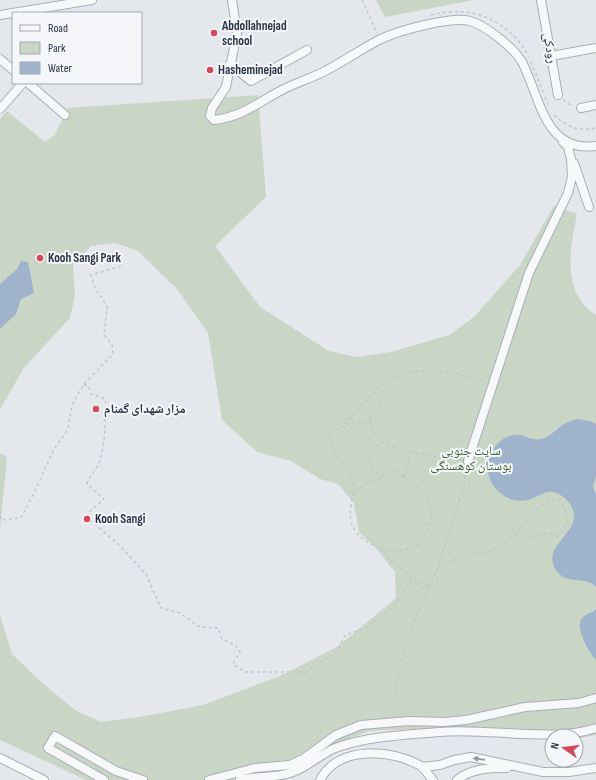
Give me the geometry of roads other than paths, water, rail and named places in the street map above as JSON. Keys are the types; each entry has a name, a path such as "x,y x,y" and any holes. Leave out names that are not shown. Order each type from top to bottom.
{"street":[{"path":"18,12 92,0"},
{"path":"232,0 237,33 226,86 212,108 210,116 214,120 229,119 247,111 282,90 325,71 380,40 414,27 454,19 470,21 487,28 512,49 521,61 545,115 560,139 568,147 589,207"},
{"name":"رودکی","path":"541,0 558,95"},
{"path":"0,15 12,13"},
{"path":"551,56 596,48"},
{"path":"230,64 251,81 307,50"},
{"path":"0,59 12,69"},
{"path":"0,109 21,84"},
{"path":"29,84 65,115"},
{"path":"581,108 596,105"},
{"path":"560,139 586,144 596,141"},
{"path":"560,139 576,146 596,146"},
{"path":"468,461 529,273 542,243 568,193 572,176 572,159"},
{"path":"209,780 255,768 290,766 303,759 336,735 361,725 409,721 444,722 466,720 525,707 579,703 596,698"},
{"path":"240,780 256,776 291,773 324,752 338,746 363,740 445,731 560,734 596,728"},
{"path":"104,780 48,748 55,736 116,771 143,780"},
{"path":"320,780 331,767 344,758 366,753 388,754 408,760 422,767 433,780"},
{"path":"422,767 440,765 454,760 471,757 543,772 563,772 596,768"},
{"path":"0,758 44,780"},
{"path":"457,780 464,775 482,769 517,767"}],"water":[{"path":"21,261 28,262 34,293 21,299 16,314 0,329 0,284 17,269"},
{"path":"578,419 590,421 596,424 596,477 593,486 596,496 596,587 592,583 565,578 560,575 552,560 558,543 570,528 574,520 573,510 567,500 559,494 548,492 528,500 512,500 499,492 490,480 488,472 488,464 491,453 503,439 514,435 521,435 533,439 545,438 566,423"},
{"path":"596,609 596,660 583,639 580,621 583,617"}],"place":[{"name":"Abdollahnejad school","path":"214,33"},
{"name":"Hasheminejad","path":"210,70"},
{"name":"Kooh Sangi Park","path":"40,258"},
{"name":"مزار شهدای گمنام","path":"96,409"},
{"name":"Kooh Sangi","path":"87,519"}],"park label":[{"name":"سایت جنوبی بوستان کوهسنگی","path":"471,458"}]}
